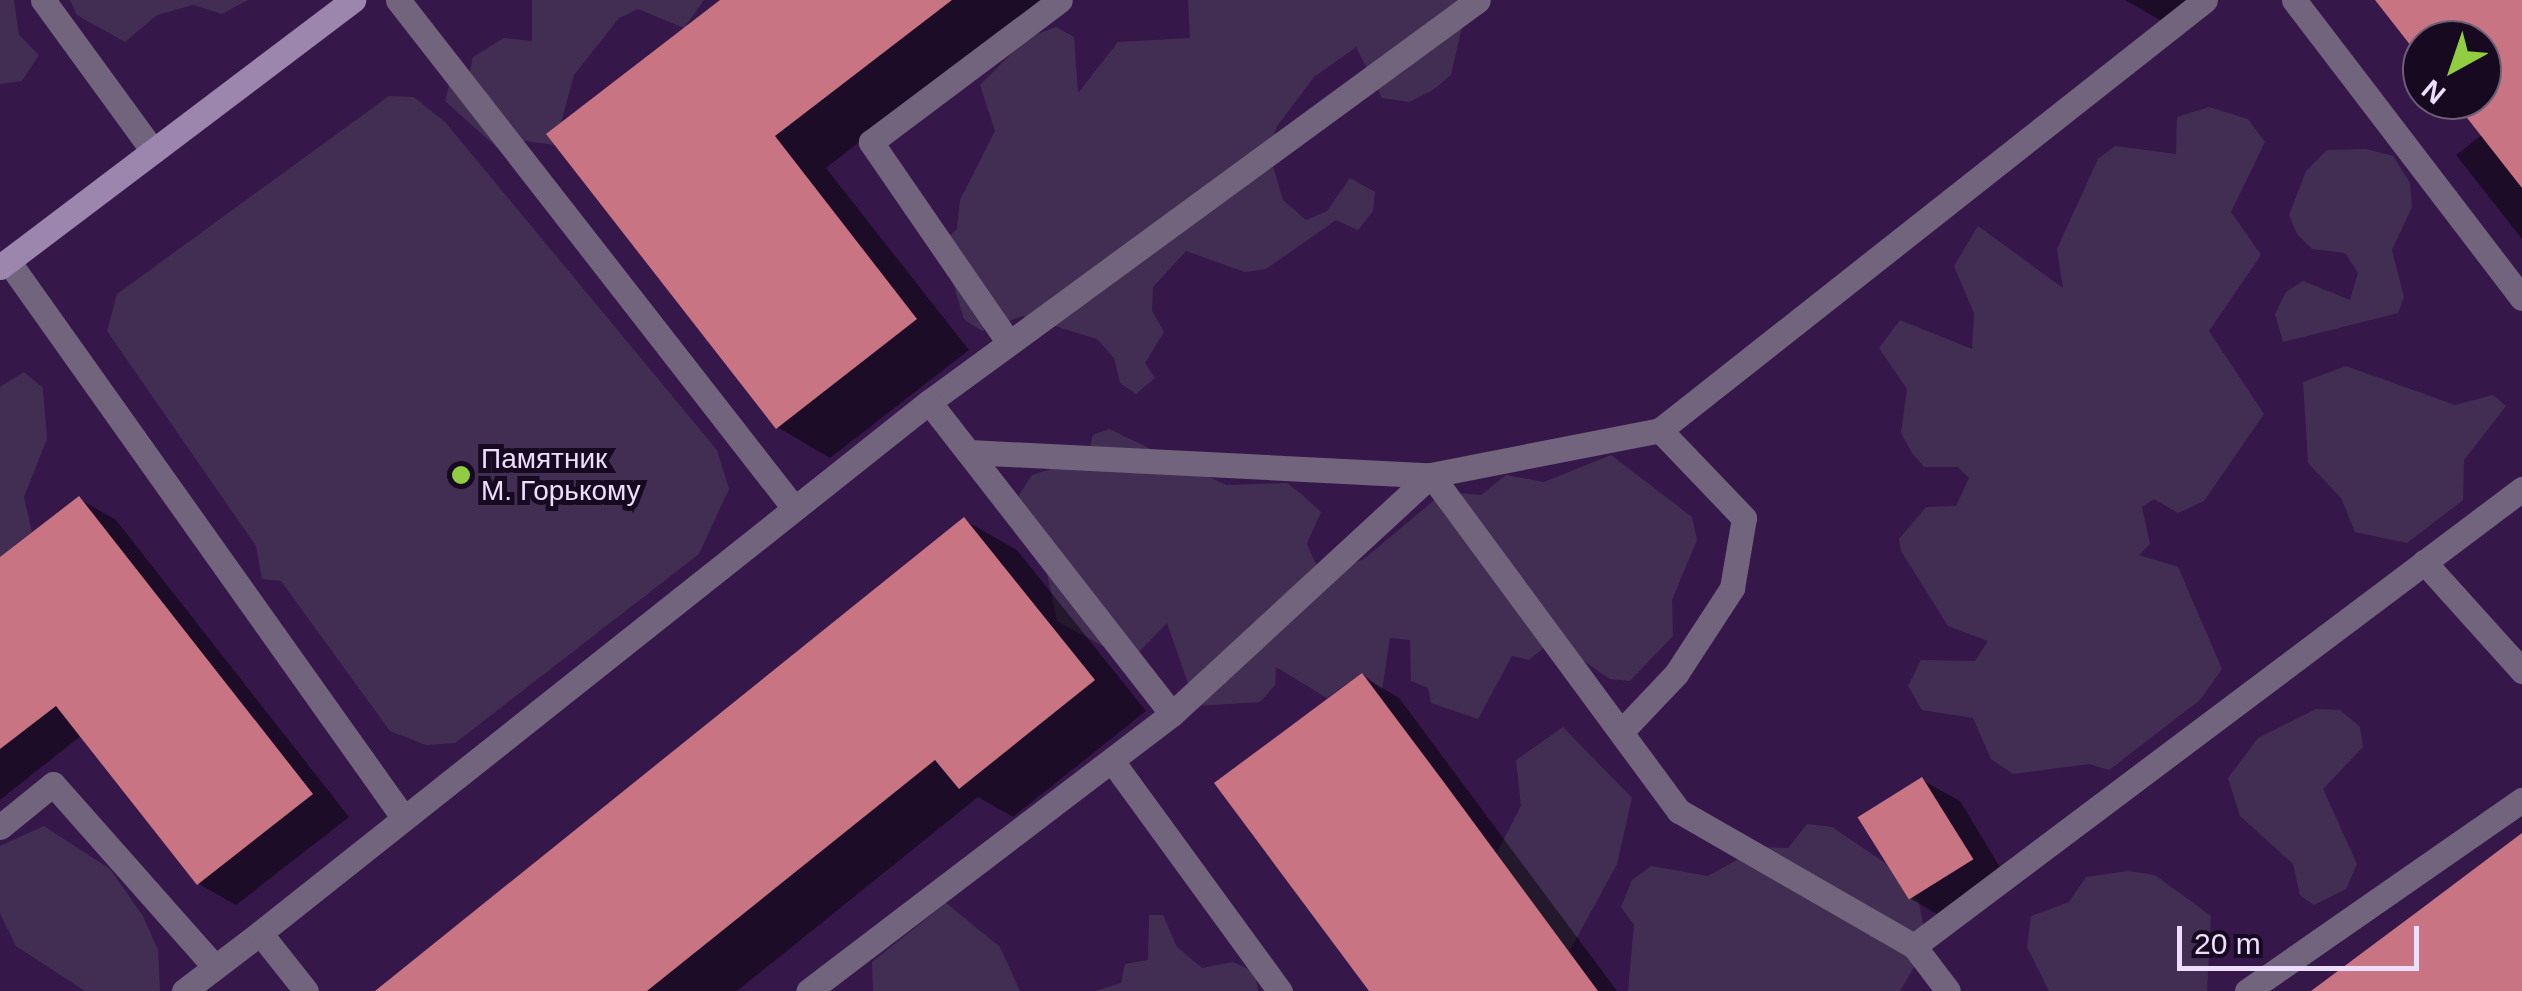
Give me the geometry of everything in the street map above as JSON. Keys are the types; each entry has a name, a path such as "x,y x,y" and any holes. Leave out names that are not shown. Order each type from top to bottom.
{"main road":[{"path":"4,264 353,0"}],"street":[{"path":"43,0 153,152"},
{"path":"398,0 794,508"},
{"path":"1008,343 871,142 1060,0"},
{"path":"184,991 930,402 1478,0"},
{"path":"969,452 1431,475 1660,430 2205,0"},
{"path":"2294,0 2522,298"},
{"path":"4,264 403,817"},
{"path":"930,402 1172,714"},
{"path":"1621,732 1676,674 1732,588 1744,518 1660,430"},
{"path":"809,991 1172,714 1431,475"},
{"path":"1431,475 1680,811 1914,946 1948,991"},
{"path":"1914,946 2522,489"},
{"path":"2424,562 2522,671"},
{"path":"1112,761 1280,991"},
{"path":"0,827 53,784 215,968"},
{"path":"2247,991 2522,800"},
{"path":"260,933 306,991"}],"shaded area":[{"path":"0,0 14,0 19,35 39,55 22,81 0,84"},
{"path":"70,0 248,0 222,14 193,5 157,15 125,42 77,15"},
{"path":"532,0 704,0 684,28 638,9 619,18 574,75 555,145 518,140 503,153 445,101 449,85 469,76 473,57 504,38 532,41"},
{"path":"1188,0 1468,0 1451,75 1409,102 1382,98 1356,47 1314,77 1277,126 1269,153 1283,200 1306,220 1327,211 1350,178 1375,192 1373,211 1358,230 1336,220 1266,269 1245,272 1186,251 1153,287 1152,311 1164,332 1145,363 1155,378 1136,394 1120,383 1114,358 1097,339 1023,316 982,331 964,319 941,244 957,229 960,200 995,131 980,85 1027,38 1056,27 1074,37 1078,93 1118,42 1190,38"},
{"path":"389,96 414,97 445,122 717,450 729,489 699,554 455,743 426,745 390,731 281,581 262,579 256,546 107,331 117,294"},
{"path":"2209,107 2248,119 2265,142 2231,212 2261,255 2209,331 2264,414 2204,501 2178,513 2154,499 2142,507 2150,544 2139,555 2178,567 2222,669 2200,700 2109,770 2089,764 2013,774 1991,759 1973,718 1922,710 1908,686 1921,660 1975,661 1988,641 1948,626 1901,551 1899,539 1926,507 1956,506 1969,478 1958,467 1924,467 1912,453 1901,433 1907,389 1879,348 1900,320 1972,349 1974,313 1954,266 1978,226 2063,288 2057,249 2098,159 2115,146 2176,154 2177,117"},
{"path":"2366,149 2393,156 2410,183 2412,207 2392,250 2404,297 2398,313 2283,342 2275,314 2286,292 2303,281 2350,300 2358,273 2345,253 2312,249 2297,234 2289,215 2306,171 2327,150"},
{"path":"2346,366 2455,405 2493,395 2506,406 2464,460 2463,500 2407,543 2355,532 2341,498 2308,463 2303,382"},
{"path":"24,372 43,388 47,439 24,497 32,532 0,557 0,387"},
{"path":"1109,429 1226,485 1287,483 1321,512 1307,544 1322,577 1364,559 1444,492 1481,495 1506,475 1544,482 1611,455 1692,517 1697,540 1672,600 1673,636 1630,681 1610,679 1553,640 1529,660 1512,656 1478,719 1431,703 1428,688 1411,681 1410,640 1390,638 1382,690 1362,673 1327,698 1276,667 1275,685 1260,702 1196,706 1167,623 1130,661 1057,621 1046,569 1011,507 1032,475 1087,458 1093,435"},
{"path":"2316,709 2340,710 2360,727 2363,747 2323,789 2357,864 2346,889 2314,905 2300,895 2293,864 2240,816 2228,778 2258,738"},
{"path":"1563,727 1632,798 1617,864 1569,952 1496,854 1521,806 1516,760"},
{"path":"1807,824 1832,827 1885,863 1919,902 1927,945 1900,991 1628,991 1634,925 1621,907 1632,880 1651,866 1708,876 1760,847 1788,848"},
{"path":"44,826 110,869 143,916 158,950 160,991 85,991 16,946 0,914 0,846"},
{"path":"2128,871 2155,875 2211,916 2207,991 2049,991 2027,947 2031,916 2069,902 2086,877"},
{"path":"946,903 1000,947 1020,991 873,991 872,962"},
{"path":"1149,915 1163,915 1177,947 1202,968 1233,962 1255,972 1258,991 1095,991 1121,983 1125,964 1148,960"}],"building":[{"path":"720,0 952,0 775,136 917,319 776,429 546,134"},
{"path":"2375,0 2522,0 2522,188 2469,120 2502,120 2502,20 2402,20 2402,34"},
{"path":"79,496 313,794 197,885 56,706 0,749 0,557"},
{"path":"964,517 1095,680 959,789 935,760 647,991 375,991"},
{"path":"1362,673 1598,991 1369,991 1214,783"},
{"path":"1922,777 1973,859 1909,900 1858,817"},
{"path":"2522,833 2522,991 2311,991 2417,912"}],"place":[{"name":"Памятник М. Горькому","path":"461,475"}]}
